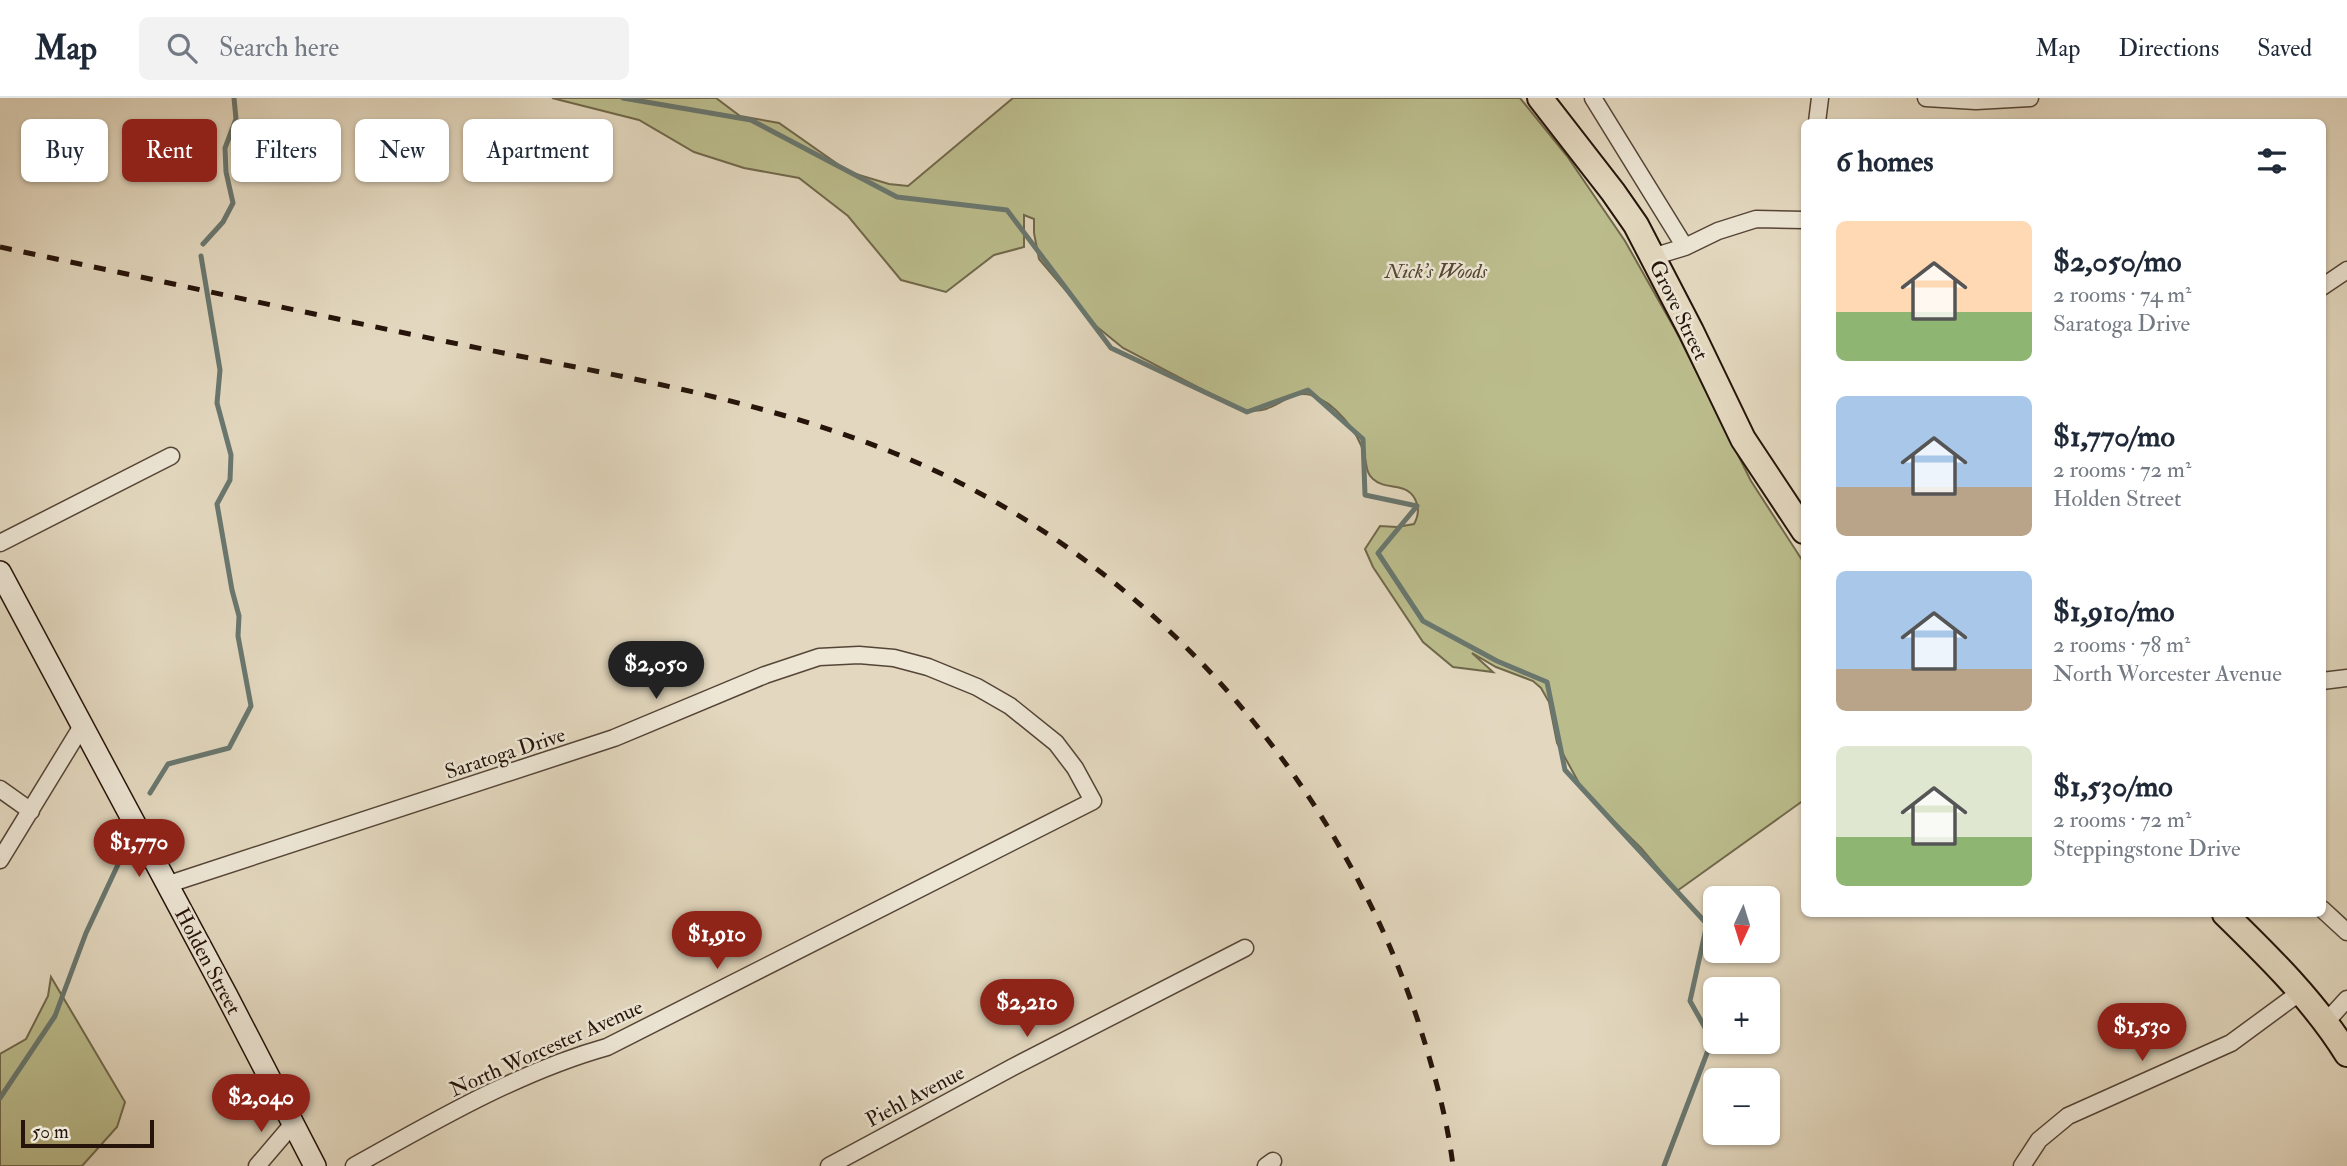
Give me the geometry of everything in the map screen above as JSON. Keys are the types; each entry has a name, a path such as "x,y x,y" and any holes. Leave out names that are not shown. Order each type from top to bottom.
{"main road":[{"name":"Grove Street","path":"1541,98 1614,192 1636,225 1743,439 1801,526"},
{"name":"Holden Street","path":"0,572 315,1166"},
{"path":"2228,917 2299,993 2347,1054"}],"street":[{"path":"1593,98 1685,247"},
{"path":"1817,119 1820,98"},
{"path":"1926,98 1976,101 2030,98"},
{"path":"1652,257 1756,219 1801,219"},
{"path":"2326,284 2347,270"},
{"path":"0,543 171,456"},
{"name":"Saratoga Drive","path":"166,885 614,738 765,675 819,657 859,655 894,658 928,667 977,687 1010,706 1055,743 1075,768 1093,801"},
{"path":"2326,681 2347,678"},
{"path":"0,860 82,726"},
{"path":"0,789 31,811"},
{"name":"North Worcester Avenue","path":"354,1166 420,1129 508,1086 568,1058 607,1047 1093,801"},
{"path":"2326,913 2347,932"},
{"name":"Piehl Avenue","path":"829,1166 1036,1055 1245,948"},
{"path":"2022,1166 2039,1140 2067,1116 2231,1043 2299,993"},
{"path":"2325,1023 2347,999"},
{"path":"257,1166 292,1125"}],"green space":[{"name":"Nick's Woods","path":"552,98 716,98 740,116 779,123 849,172 889,184 908,186 1013,98 1520,98 1567,156 1625,241 1677,333 1751,481 1801,558 1801,802 1677,891 1641,848 1580,785 1557,743 1549,702 1541,688 1533,681 1496,667 1472,653 1493,672 1453,667 1423,642 1373,567 1365,549 1380,526 1414,524 1418,514 1417,504 1414,497 1404,489 1379,483 1370,476 1361,445 1351,427 1328,404 1311,395 1299,394 1263,410 1239,409 1123,348 1096,326 1039,259 1034,219 1024,215 1024,247 994,255 946,292 901,280 848,216 799,178 744,168 694,152 639,120"},
{"path":"51,977 125,1102 117,1127 82,1166 0,1166 0,1054 26,1039 48,996"}],"waterway":[{"path":"203,244 223,222 233,203 226,172 225,148 236,119 234,98"},
{"path":"623,98 751,120 897,197 1007,210 1111,348 1247,412 1308,390 1363,439 1365,495 1417,506 1378,553 1423,621 1497,661 1547,682 1565,770 1707,924 1690,1001 1712,1040 1664,1166"},
{"path":"150,793 168,764 229,748 251,706 238,636 239,616 217,504 230,480 231,455 217,403 220,370 201,256"},
{"path":"0,1098 55,1016 86,933 122,856"}],"railway":[{"path":"0,247 629,378 791,417 894,453 984,496 1068,548 1146,610 1218,680 1281,757 1336,840 1382,929 1418,1021 1439,1093 1453,1166"}]}
